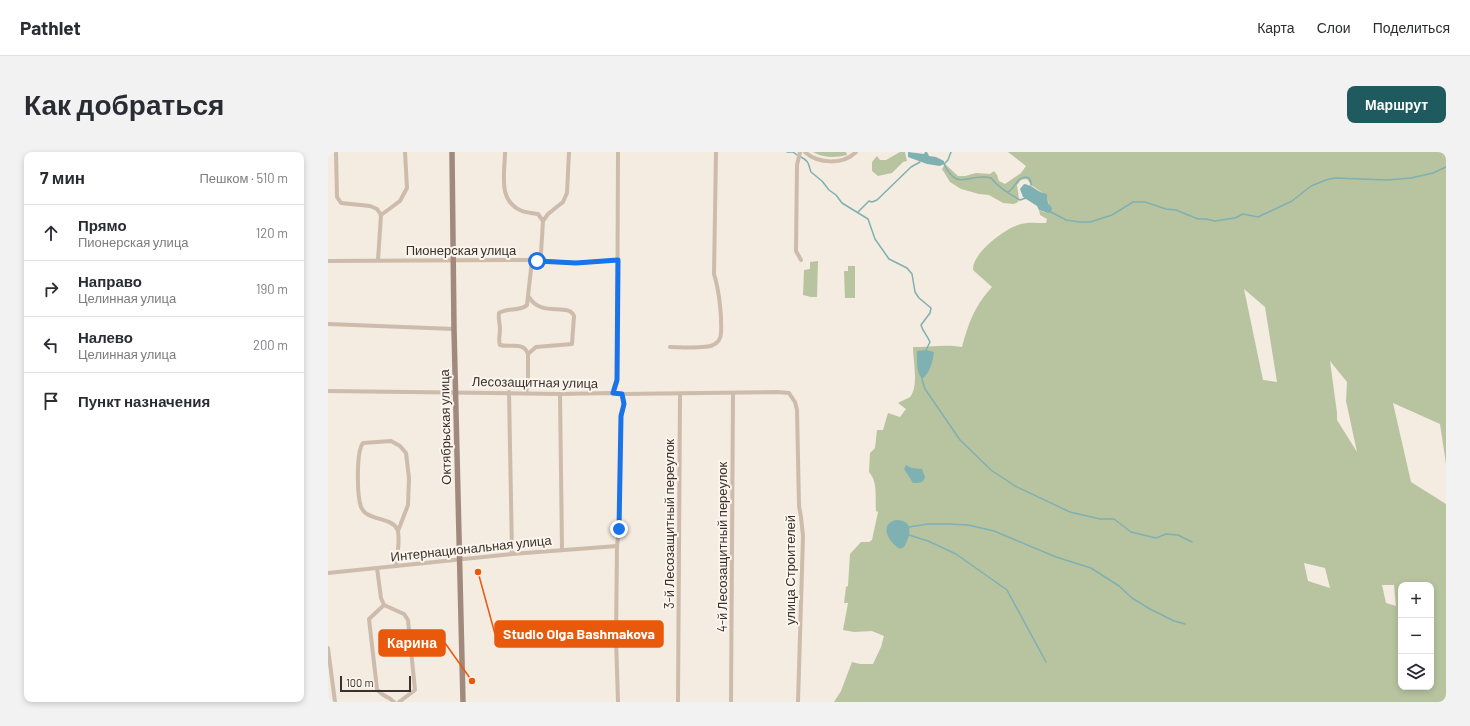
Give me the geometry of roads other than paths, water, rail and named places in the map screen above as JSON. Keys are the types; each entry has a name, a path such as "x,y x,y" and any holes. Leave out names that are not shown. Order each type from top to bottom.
{"street":[{"path":"336,152 337,196 341,203 370,206 377,209 381,215 378,260"},
{"path":"381,215 400,201 407,188 405,152"},
{"name":"Октябрьская улица","path":"452,152 455,391 463,702"},
{"path":"505,152 504,174 506,197 510,203 523,211 538,214 542,221 541,253 537,261"},
{"path":"542,221 563,202 567,193 569,152"},
{"path":"613,393 617,380 618,152"},
{"path":"670,347 710,346 718,341 721,334 720,312 714,274 716,152"},
{"path":"800,152 797,165 796,251 801,260"},
{"path":"805,152 813,158 823,161 845,160 856,152"},
{"path":"526,393 528,381 527,350 524,347 516,345 500,346 500,328 498,318 499,313 502,310 524,307 527,305 532,260"},
{"name":"Пионерская улица","path":"328,261 532,260 576,263 618,260"},
{"path":"528,297 533,304 542,308 568,310 574,316 572,344 536,347 528,354"},
{"path":"328,324 454,329"},
{"name":"Лесозащитная улица","path":"328,390 560,394 789,393"},
{"path":"509,392 512,554"},
{"name":"4-й Лесозащитный переулок","path":"731,702 733,393"},
{"name":"улица Строителей","path":"789,393 795,402 797,410 799,506 802,517 803,536 798,702"},
{"path":"560,394 562,550"},
{"path":"618,702 616,638 617,546 619,529 621,416 624,404 622,394"},
{"name":"3-й Лесозащитный переулок","path":"678,702 680,394"},
{"path":"396,566 398,531 408,505 409,478 406,452 400,446 391,441 363,443 360,446 358,453 358,475 361,507 366,514 375,519 388,522 395,526 398,531"},
{"name":"Интернациональная улица","path":"328,573 512,554 617,546"},
{"path":"377,568 381,598 384,604 404,614 408,620 415,690 399,702"},
{"path":"384,604 369,619 377,689 380,695 392,699 394,702"},
{"path":"328,648 334,702"}],"water":[{"path":"908,152 924,154 927,152 929,156 936,157 944,161 944,164 940,166 927,164 908,157"},
{"path":"1024,184 1047,194 1048,203 1052,208 1051,212 1049,213 1039,210 1037,206 1023,197 1020,189"},
{"path":"926,350 934,352 934,355 929,370 922,379 918,369 917,351"},
{"path":"906,465 912,468 922,469 925,477 922,482 913,483 904,469"},
{"path":"896,520 906,523 909,529 908,538 904,547 900,549 889,538 886,529 887,525"}],"waterway":[{"path":"787,152 793,152 797,155"},
{"path":"951,152 948,160 944,164 954,178 959,180 976,177 991,178 1001,188 1016,198 1020,200 1026,198"},
{"path":"801,157 807,162 811,172 822,181 842,203 868,219 875,239 889,259 907,268 912,274 915,292 919,298 931,308 930,313 921,325 930,342 926,350"},
{"path":"858,212 869,201 872,202 877,200 911,167 920,162"},
{"path":"1051,212 1066,220 1090,222 1112,215 1133,202 1145,202 1166,209 1176,210 1198,219 1215,221 1235,218 1243,214 1258,217 1292,201 1311,186 1326,180 1335,178 1387,180 1411,178 1433,173 1446,167"},
{"path":"1008,192 1019,180 1025,177 1029,178 1031,185"},
{"path":"922,379 925,389 960,440 991,470 1015,486 1070,512 1100,519 1114,519 1131,532 1156,538 1166,534 1178,535 1192,542"},
{"path":"909,527 928,524 948,524 968,525 994,531 1056,557 1091,568 1119,586 1132,598 1150,609 1174,621 1185,624"},
{"path":"909,535 928,541 956,554 1007,590 1046,662"}],"place":[{"name":"Studio Olga Bashmakova","path":"478,572"},
{"name":"Карина","path":"472,681"}]}
